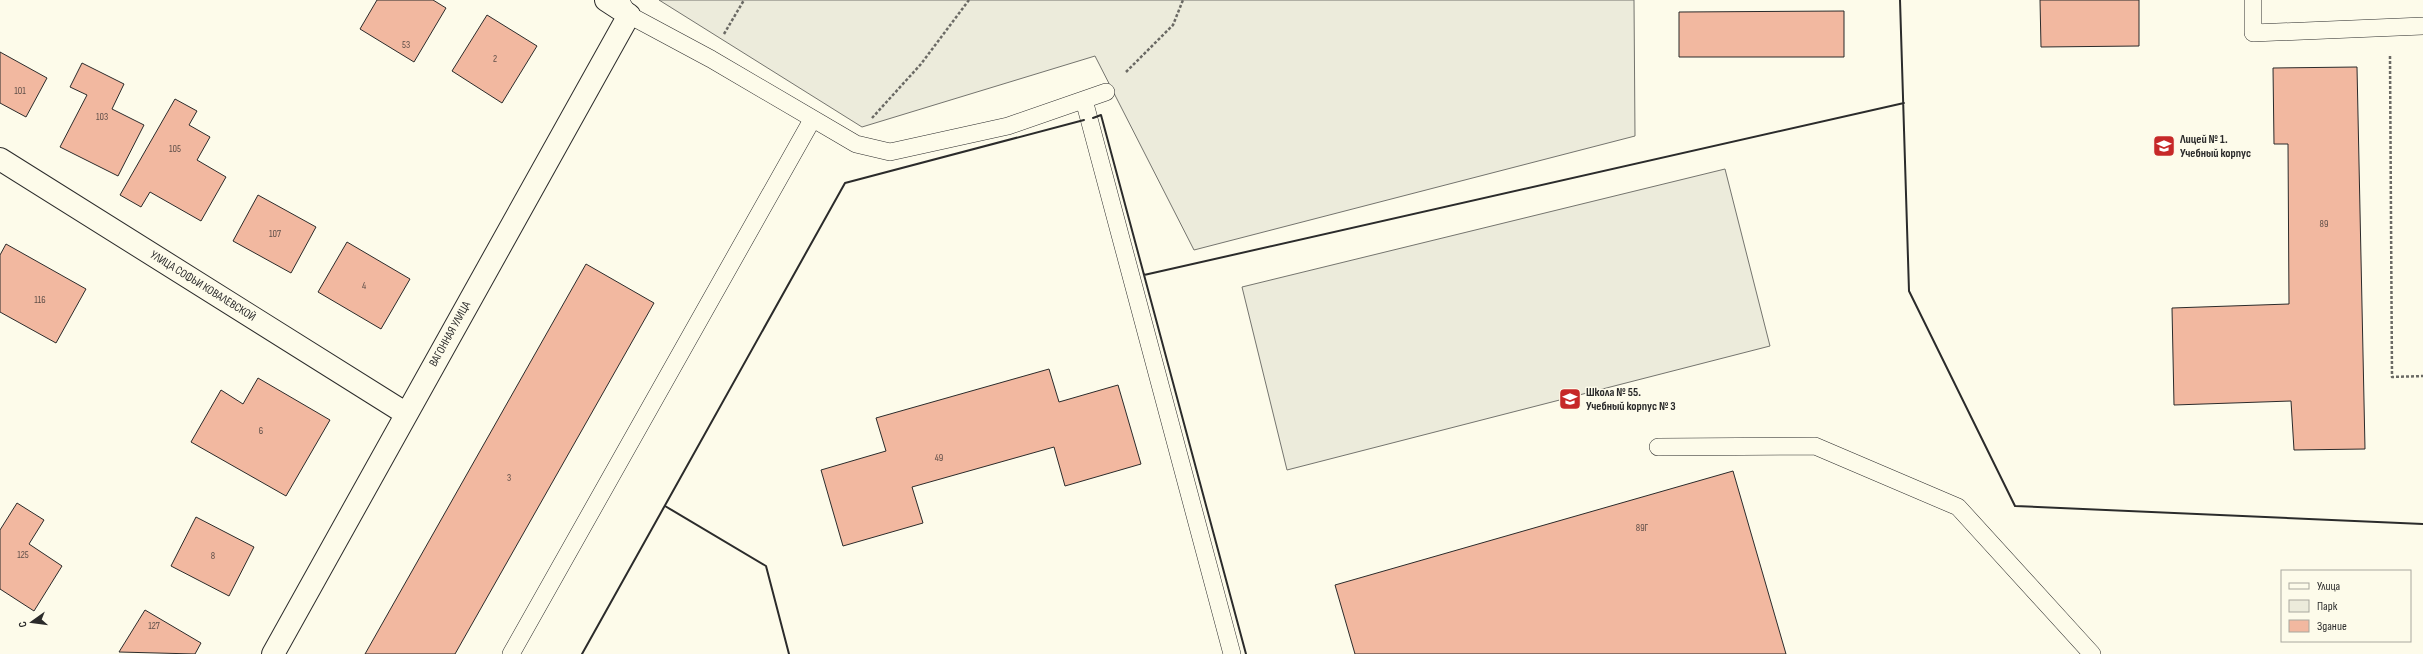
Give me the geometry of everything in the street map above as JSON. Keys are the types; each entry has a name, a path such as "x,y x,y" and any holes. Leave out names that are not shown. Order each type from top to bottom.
{"street":[{"path":"606,0 624,7"},
{"name":"ВАГОННАЯ УЛИЦА","path":"273,654 624,7"},
{"name":"УЛИЦА СОФЬИ КОВАЛЕВСКОЙ","path":"0,159 405,413"}],"lane":[{"path":"2253,0 2253,33 2389,29 2423,26"},
{"path":"624,7 812,120 851,141 890,152 1008,126 1106,92"},
{"path":"1084,100 1232,654"},
{"path":"510,654 812,120"},
{"path":"1658,447 1815,446 1958,507 2092,654"}],"path":[{"path":"711,59 744,0"},
{"path":"851,141 921,64 969,0"},
{"path":"1106,92 1173,25 1183,0"},
{"path":"2389,29 2392,377 2423,376"}],"green space":[{"path":"659,0 1634,0 1635,136 1194,250 1095,56 862,127"},
{"path":"1725,169 1770,346 1287,470 1242,287"}],"building":[{"path":"377,0 433,0 446,8 414,62 360,29"},
{"path":"2040,0 2139,0 2139,46 2041,47"},
{"path":"1844,11 1844,57 1679,57 1679,12"},
{"path":"487,15 537,46 502,103 452,71"},
{"path":"0,52 47,78 26,117 0,103"},
{"path":"82,63 124,84 112,109 144,125 118,176 60,147 87,95 70,87"},
{"path":"2357,67 2365,449 2294,450 2291,401 2174,405 2172,308 2289,304 2288,144 2274,144 2273,68"},
{"path":"175,99 197,111 189,125 210,137 197,160 226,177 201,221 150,192 141,207 120,195"},
{"path":"258,195 316,227 291,273 233,241"},
{"path":"347,242 410,279 381,329 318,292"},
{"path":"6,244 86,289 56,343 0,312 0,255"},
{"path":"586,264 654,303 455,654 365,654"},
{"path":"1049,369 1059,402 1118,385 1141,464 1065,486 1054,447 912,487 923,523 843,546 821,470 886,451 876,418"},
{"path":"258,378 330,420 286,496 191,442 221,390 243,404"},
{"path":"1733,471 1786,654 1355,654 1335,585"},
{"path":"17,503 44,520 29,544 62,566 34,611 0,589 0,530"},
{"path":"196,517 254,547 229,596 171,566"},
{"path":"145,610 201,643 195,654 119,652"}],"wall":[{"path":"1900,0 1909,291 2015,506 2423,524"},
{"path":"1144,275 1904,103"},
{"path":"1093,118 1101,115 1246,654"},
{"path":"582,654 845,183 1084,120"},
{"path":"665,506 766,566 789,654"}],"place":[{"name":"Лицей № 1. Учебный корпус","path":"2164,146"},
{"name":"Школа № 55. Учебный корпус № 3","path":"1570,399"}]}
